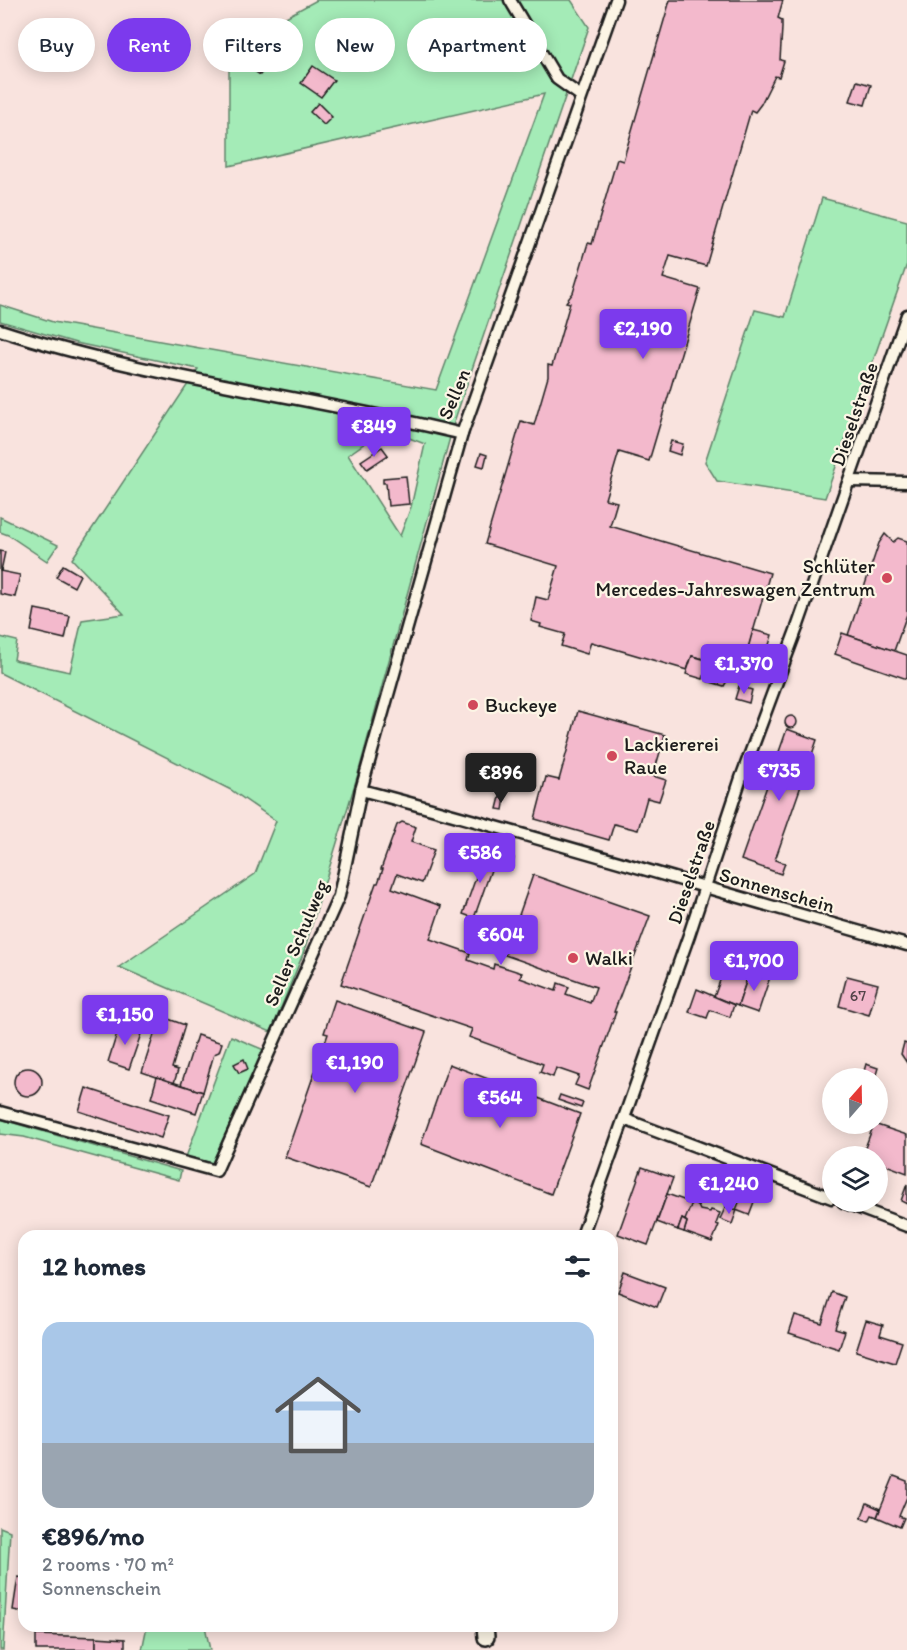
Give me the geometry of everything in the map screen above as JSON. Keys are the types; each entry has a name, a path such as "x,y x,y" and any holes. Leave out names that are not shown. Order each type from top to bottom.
{"street":[{"path":"510,0 557,79 581,96"},
{"name":"Sellen","path":"0,330 57,348 291,399 396,418 462,434 616,0"},
{"name":"Dieselstraße","path":"584,1230 705,888 741,777 907,315"},
{"name":"Seller Schulweg","path":"0,1112 216,1171 339,896 361,790 462,434"},
{"path":"849,481 907,482"},
{"name":"Sonnenschein","path":"361,790 511,830 907,945"},
{"path":"624,1119 822,1194"},
{"path":"870,1212 907,1226"}],"green space":[{"path":"317,0 571,0 589,27 455,419 358,774 303,954 271,1032 119,967 255,874 276,821 231,790 0,673 0,637 17,641 14,660 70,672 82,620 124,614 72,559 198,369 76,343 0,321 0,305 53,322 436,390 544,94 229,166 229,72 303,72 303,18 284,18","holes":["385,429 425,444 411,507 400,536 348,455"]},
{"path":"822,198 907,221 907,264 825,498 717,481 705,462 755,310 785,317"},
{"path":"0,517 58,545 47,561 0,532"},
{"path":"231,1036 264,1050 212,1163 186,1157"},
{"path":"0,1119 181,1171 179,1180 24,1137 0,1134"},
{"path":"0,1527 10,1531 3,1650 0,1650"},
{"path":"146,1632 206,1632 210,1650 142,1650"}],"building":[{"path":"670,0 783,0 778,18 782,20 780,60 784,61 779,77 775,76 761,104 755,112 751,110 706,266 670,256 663,278 700,289 649,461 619,452 605,499 617,502 610,526 770,573 742,670 692,656 687,670 591,642 587,654 561,646 565,634 540,627 541,624 531,621 536,597 548,600 558,566 485,544 521,421 534,425 548,377 548,365 552,366 570,303 566,302 573,293 588,243 592,244 617,159 623,161"},
{"path":"313,66 315,72 322,72 334,80 321,97 301,83"},
{"path":"857,81 871,85 865,105 850,101"},
{"path":"318,103 332,117 324,125 310,112"},
{"path":"671,441 683,444 680,455 668,451"},
{"path":"382,447 388,455 367,469 361,461"},
{"path":"481,453 487,455 484,467 477,465"},
{"path":"406,476 409,504 388,506 386,483 383,483 383,478"},
{"name":"Schlüter Mercedes-Jahreswagen Zentrum","path":"885,534 893,542 898,538 907,541 907,614 894,651 848,635 879,543"},
{"path":"0,551 5,552 1,571 0,571"},
{"path":"63,565 80,575 74,587 56,577"},
{"path":"0,571 20,575 15,597 0,594"},
{"path":"35,609 70,616 65,639 31,631"},
{"path":"753,630 772,635 763,665 756,663 750,682 732,677 724,686 707,681 710,671 706,670 703,679 686,674 692,656 742,670"},
{"path":"842,633 907,655 907,679 835,654"},
{"path":"739,686 752,690 749,703 735,699"},
{"name":"Lackiererei Raue","path":"578,711 665,735 653,776 666,780 659,801 647,798 638,830 614,824 609,840 535,819 546,777 559,780"},
{"path":"793,716 797,722 793,728 789,728 785,720"},
{"path":"787,729 817,740 775,860 785,863 781,874 741,860"},
{"path":"500,797 505,798 503,810 497,809"},
{"name":"Walki","path":"402,822 416,827 411,842 434,850 422,883 397,874 392,888 441,906 430,939 470,953 468,960 493,969 494,964 522,973 520,978 556,991 558,983 569,987 566,994 590,1003 596,987 505,955 533,875 650,916 588,1090 575,1085 579,1076 556,1068 553,1077 540,1072 543,1064 469,1037 472,1029 341,984 397,825"},
{"path":"486,849 497,853 474,918 463,914"},
{"path":"508,857 514,858 511,869 505,867"},
{"path":"727,961 750,970 738,1006 714,997"},
{"path":"750,970 770,977 758,1013 738,1006"},
{"path":"847,976 878,984 869,1015 839,1006"},
{"path":"697,989 734,1005 730,1017 710,1010 707,1018 689,1012"},
{"path":"129,998 150,1005 142,1031 120,1024"},
{"path":"335,1000 426,1032 371,1187 285,1157 328,1034 324,1033"},
{"path":"160,1016 185,1025 172,1068 178,1070 174,1083 142,1072"},
{"path":"120,1024 142,1031 129,1069 108,1062"},
{"path":"197,1035 222,1043 219,1052 214,1054 203,1092 181,1085"},
{"path":"904,1043 907,1044 907,1063 901,1054"},
{"path":"244,1059 248,1069 239,1073 234,1064"},
{"path":"449,1064 580,1114 551,1194 421,1144"},
{"path":"866,1064 878,1068 865,1068"},
{"path":"28,1068 38,1072 42,1082 38,1092 28,1096 18,1092 14,1082 18,1072"},
{"path":"157,1077 203,1092 196,1113 151,1098"},
{"path":"86,1088 169,1115 161,1138 79,1111"},
{"path":"560,1095 583,1103 581,1108 558,1100"},
{"path":"888,1129 907,1135 907,1173 888,1166 888,1146 866,1146 870,1134 888,1134"},
{"path":"642,1167 673,1178 648,1245 618,1234"},
{"path":"907,1184 907,1204 901,1201"},
{"path":"744,1189 757,1194 749,1215 736,1210"},
{"path":"667,1194 692,1203 686,1221 682,1219 678,1230 657,1222"},
{"path":"692,1203 700,1210 720,1213 716,1224 719,1225 712,1242 684,1232 687,1222 685,1220"},
{"path":"726,1206 737,1210 732,1224 720,1219"},
{"path":"682,1219 687,1222 684,1232 678,1230"},
{"path":"625,1272 665,1287 657,1307 618,1292"},
{"path":"832,1292 845,1297 835,1328 845,1331 839,1349 789,1333 795,1315 822,1323"},
{"path":"866,1320 883,1325 880,1335 902,1342 895,1363 856,1351"},
{"path":"894,1476 907,1481 907,1497 899,1516 904,1518 900,1527 877,1517"},
{"path":"867,1503 880,1509 877,1517 872,1515 869,1521 861,1518"},
{"path":"18,1577 18,1611 13,1610"},
{"path":"36,1635 96,1637 96,1650 36,1650"},
{"path":"96,1637 125,1639 125,1650 96,1650"}],"place":[{"name":"Schlüter Mercedes-Jahreswagen Zentrum","path":"887,578"},
{"name":"Buckeye","path":"473,705"},
{"name":"Lackiererei Raue","path":"612,756"},
{"name":"Walki","path":"573,958"}]}
